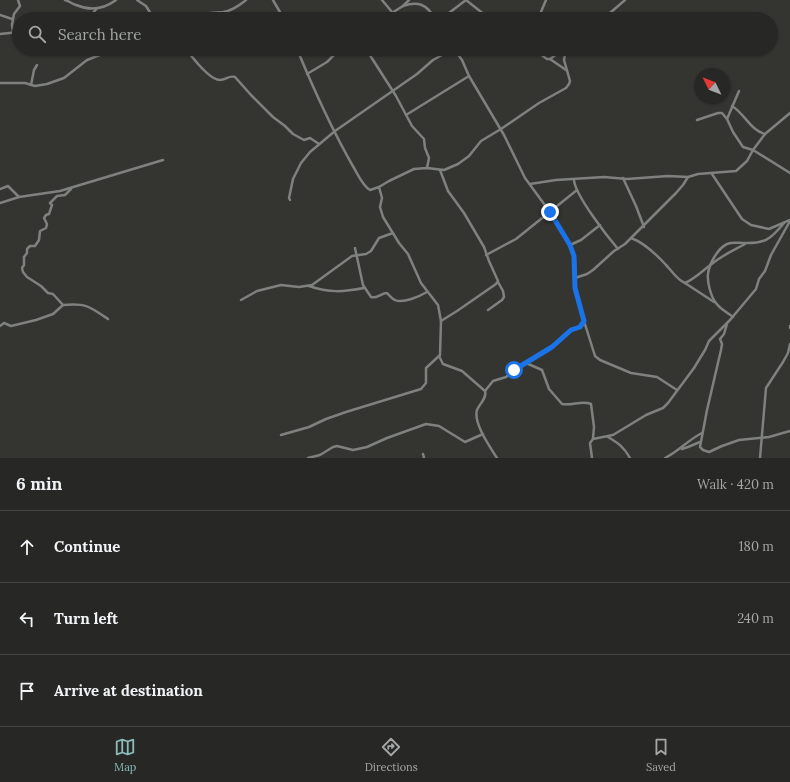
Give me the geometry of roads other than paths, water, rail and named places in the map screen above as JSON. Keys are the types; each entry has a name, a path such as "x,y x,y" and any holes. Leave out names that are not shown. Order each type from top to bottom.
{"street":[{"path":"16,12 20,8 18,0"},
{"path":"65,0 76,5 90,8 109,5 116,0"},
{"path":"137,0 146,6 150,12"},
{"path":"223,12 235,8 246,0"},
{"path":"273,0 280,12"},
{"path":"382,0 392,12 414,1 423,5 430,12"},
{"path":"403,6 409,0"},
{"path":"450,12 466,0 481,12"},
{"path":"541,12 546,0"},
{"path":"611,12 625,0"},
{"path":"94,12 97,8"},
{"path":"0,15 12,19"},
{"path":"0,34 12,32"},
{"path":"0,83 25,83 35,86 64,78 87,60 97,56"},
{"path":"192,56 207,73 217,79 220,80 229,76 235,77 251,95 293,134 304,140 310,138 319,144"},
{"path":"300,56 327,117 349,159 367,188 372,190 408,171 418,168 440,170 458,164 467,157 481,141 532,107 566,88 570,81 564,56"},
{"path":"307,74 324,64 333,56"},
{"path":"370,56 401,104 412,126 425,142 425,148 429,158 427,168"},
{"path":"290,200 289,198 293,180 300,162 310,152 335,131 441,56"},
{"path":"459,56 469,76 501,129 530,184 550,212 570,245 575,262 575,288 594,354 600,360 631,373 657,377 677,390"},
{"path":"543,56 567,70"},
{"path":"550,59 554,56"},
{"path":"30,85 37,65"},
{"path":"406,115 469,76"},
{"path":"727,119 740,91"},
{"path":"732,106 740,112 753,128 760,133 765,134"},
{"path":"697,120 720,112 727,119 733,132 742,145 753,150 790,173"},
{"path":"530,184 556,180 609,177 688,177 698,174 712,174 738,170 747,161 765,134 790,113"},
{"path":"0,203 19,197 73,188 162,160"},
{"path":"440,170 446,188 460,206 479,238 503,290 504,297 502,300 488,310"},
{"path":"712,174 742,219 747,224 769,229 790,221"},
{"path":"575,278 587,274 631,238 684,185 688,177"},
{"path":"623,178 644,226"},
{"path":"574,180 577,190 618,249"},
{"path":"0,189 8,186 19,197"},
{"path":"379,187 382,198 380,207 381,212 399,243 408,254 419,281 437,303 441,321 439,356 443,364 462,371 485,391"},
{"path":"62,305 52,294 48,293 41,286 27,277 22,268 27,249 30,246 35,246 40,231 46,228 48,224 44,218 52,209 50,202 57,196 65,195 73,188"},
{"path":"486,255 516,239 577,190"},
{"path":"593,439 600,436 613,435 646,415 664,408 694,368 708,342 733,317 756,289 759,279 765,271 771,255 790,221"},
{"path":"715,303 708,279 708,273 718,252 724,246 733,243 758,243 768,240 784,223"},
{"path":"570,245 580,240 600,225"},
{"path":"241,300 257,291 281,285 295,287 312,285 336,267 356,255 369,253 374,248 379,238 393,233"},
{"path":"631,238 648,248 661,259 677,278 715,303 733,317"},
{"path":"684,283 697,277 711,264 747,243"},
{"path":"355,248 364,288 372,297 375,298 383,293 387,293 394,300 398,300 415,298 427,292"},
{"path":"441,321 498,282"},
{"path":"308,286 334,292 364,288"},
{"path":"0,326 4,323 11,326 36,320 53,314 62,305 80,304 93,308 108,319"},
{"path":"497,458 483,434 476,416 479,407 486,396 485,391 493,381 505,378 552,347 571,330 580,327 584,321"},
{"path":"727,323 724,334 720,339 722,344 721,350 700,447 709,452 739,440 763,438 790,431"},
{"path":"760,458 763,438 766,388 788,353 790,344"},
{"path":"281,435 309,427 346,412 421,389 426,383 426,368 439,356"},
{"path":"526,363 542,370 549,389 562,404 576,404 585,402 591,404 594,427 593,439 590,443 592,458"},
{"path":"308,458 320,455 333,447 341,446 353,450 367,447 426,424 439,426 465,442 483,434"},
{"path":"681,449 690,439 702,433"},
{"path":"607,436 621,445 630,458"},
{"path":"665,458 681,449 700,442"},
{"path":"423,454 424,458"}]}
